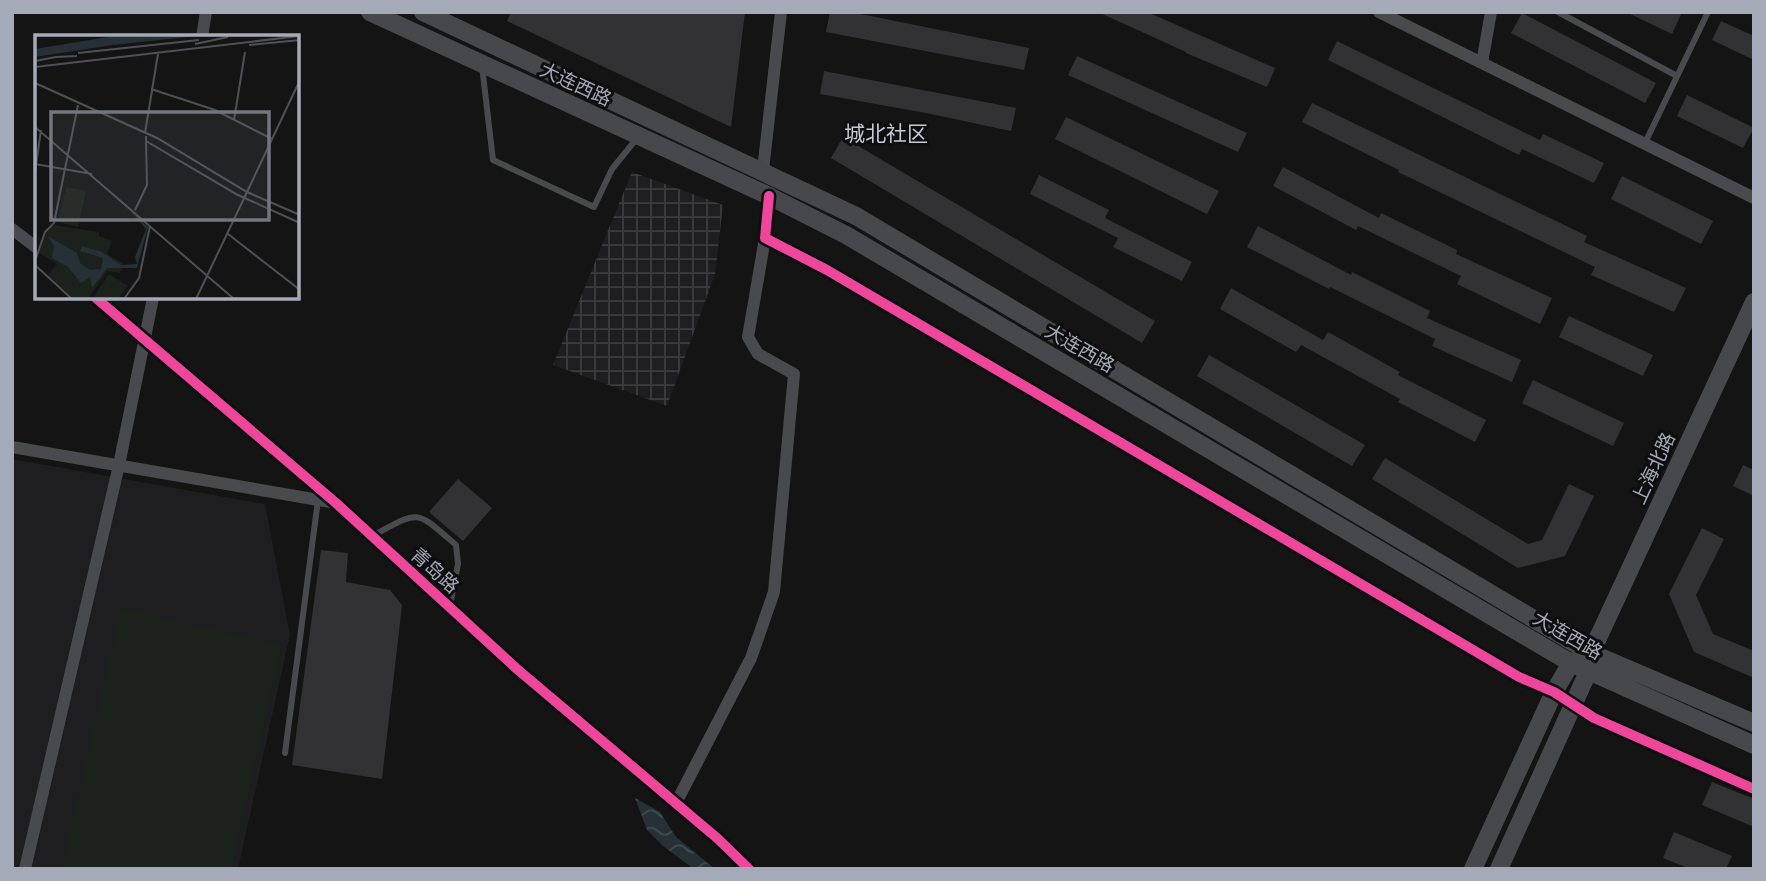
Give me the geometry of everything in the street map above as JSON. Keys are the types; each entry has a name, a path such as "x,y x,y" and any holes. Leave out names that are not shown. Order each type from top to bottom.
{"main road":[{"name":"大连西路","path":"370,12 769,196 846,235 1570,663 1754,746"},
{"name":"大连西路","path":"423,12 856,215 1591,653 1754,723"},
{"name":"上海北路","path":"1499,869 1588,672 1591,653 1754,302"},
{"path":"1473,869 1554,692 1570,663 1591,653"}],"street":[{"path":"202,35 206,12"},
{"path":"763,170 782,12"},
{"path":"1379,12 1754,198"},
{"path":"1482,63 1491,12"},
{"path":"676,803 751,658 774,592 794,374 758,354 748,337 765,238 769,196"},
{"path":"12,229 35,246"},
{"path":"765,238 827,270 1519,677 1554,692 1594,718 1754,789"},
{"name":"青岛路","path":"97,299 336,503 517,669 676,803 749,869"},
{"path":"26,869 119,465 153,299"},
{"path":"12,447 336,503"}],"lane":[{"path":"1558,12 1677,76"},
{"path":"1645,143 1708,12"},
{"path":"482,64 493,160 594,207 612,169 639,136"},
{"path":"285,752 318,500"},
{"path":"372,536 410,516 424,517 456,545 458,564 450,608"}],"shaded area":[{"path":"632,172 723,205 715,274 667,406 553,365"},
{"path":"12,459 265,504 290,635 238,869 12,869"},
{"path":"121,608 282,645 231,869 61,869"}],"water":[{"path":"635,798 660,812 676,837 715,869 694,869 663,846 647,830"}],"building":[{"path":"511,12 745,12 731,127 507,21"},
{"path":"830,12 851,12 1029,48 1024,70 826,32"},
{"path":"1098,12 1147,12 1275,68 1267,87"},
{"path":"1626,12 1682,12 1672,34"},
{"path":"1522,13 1656,83 1645,103 1511,33"},
{"path":"1721,21 1754,36 1754,60 1712,40"},
{"path":"1337,41 1540,140 1543,134 1604,163 1594,183 1522,149 1519,155 1328,60"},
{"path":"1077,56 1247,133 1238,152 1068,75"},
{"path":"824,71 1016,108 1011,131 820,94"},
{"path":"1687,95 1754,128 1743,148 1677,116"},
{"path":"1312,103 1587,236 1584,242 1686,288 1674,312 1591,275 1595,267 1398,172 1399,170 1302,122"},
{"path":"1066,117 1219,191 1207,214 1055,139"},
{"path":"843,137 1155,321 1142,343 831,158"},
{"path":"1283,167 1379,218 1381,213 1457,250 1456,254 1552,298 1540,324 1457,284 1461,276 1358,226 1356,230 1273,186"},
{"path":"1039,175 1109,210 1105,218 1192,262 1182,281 1113,247 1118,238 1030,194"},
{"path":"1622,176 1713,221 1701,244 1611,199"},
{"path":"1258,226 1351,275 1352,272 1430,311 1427,318 1521,360 1512,382 1432,346 1435,339 1247,247"},
{"path":"1231,288 1323,340 1328,332 1400,372 1398,375 1486,420 1475,442 1398,402 1400,399 1301,345 1296,352 1220,309"},
{"path":"1569,316 1653,355 1643,376 1559,337"},
{"path":"1209,355 1365,445 1352,466 1197,376"},
{"path":"1533,380 1624,423 1613,446 1522,403"},
{"path":"1385,458 1528,544 1542,540 1569,484 1594,496 1565,556 1518,568 1372,479"},
{"path":"1743,465 1754,470 1754,496 1733,486"},
{"path":"458,479 492,508 463,541 429,512"},
{"path":"1702,528 1724,539 1696,595 1713,634 1754,651 1754,678 1694,652 1669,594"},
{"path":"321,550 348,553 346,582 390,590 402,605 382,779 292,765"},
{"path":"1712,782 1754,799 1754,827 1702,805"},
{"path":"1674,832 1732,856 1726,869 1690,869 1663,858"}],"cycle path":[{"path":"769,196 765,238 827,270 1519,677 1554,692 1594,718 1754,789"},
{"path":"97,299 336,503 517,669 717,838 749,869"}],"district":[{"name":"城北社区","path":"886,134"}]}
